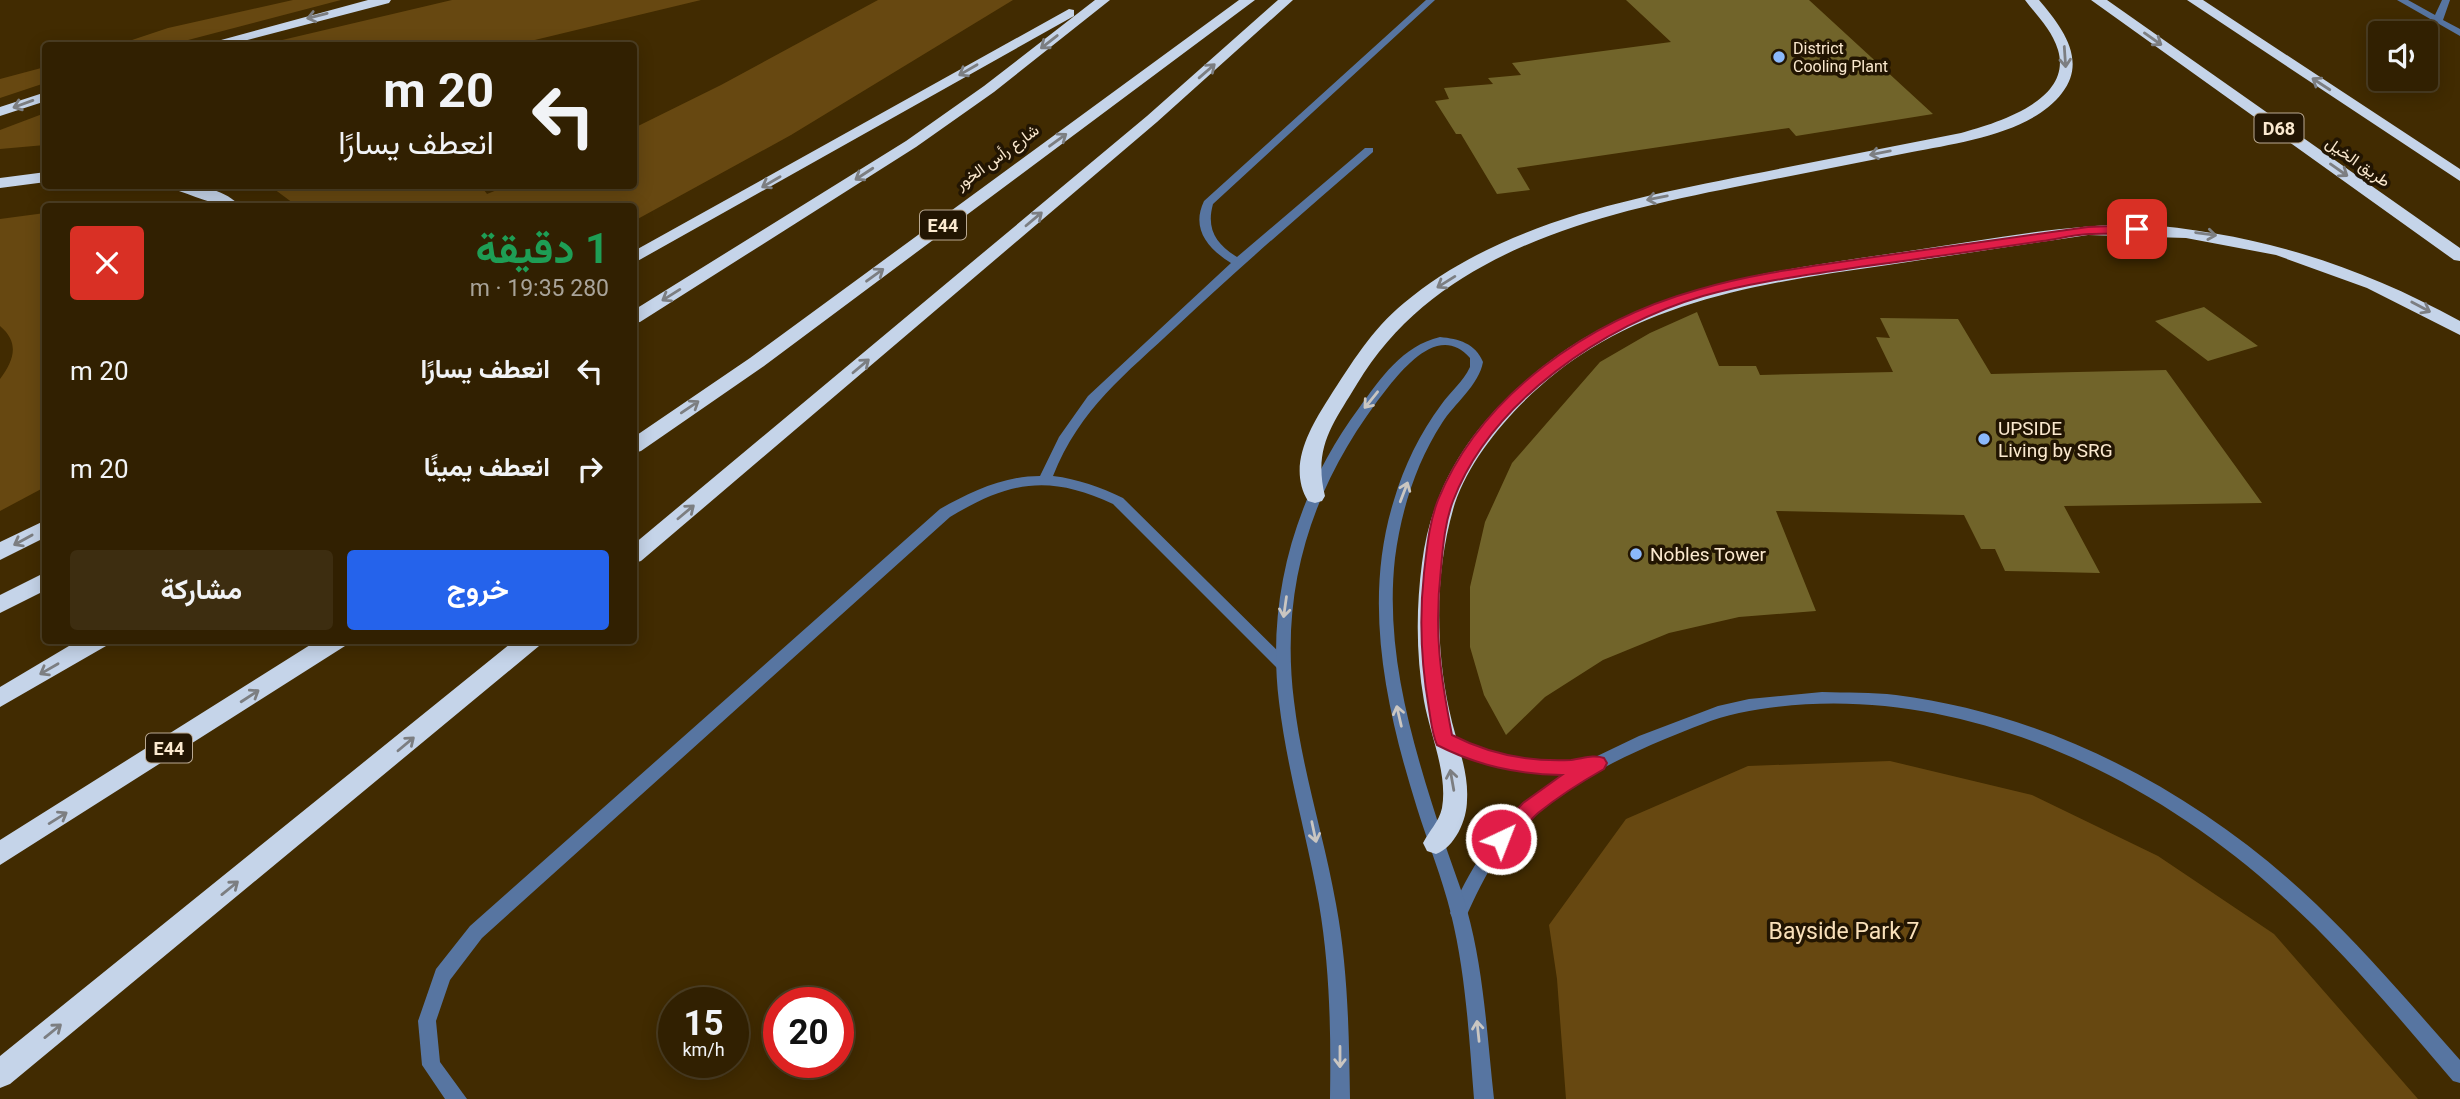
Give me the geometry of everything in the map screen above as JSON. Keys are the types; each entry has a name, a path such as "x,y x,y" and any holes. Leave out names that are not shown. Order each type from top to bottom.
{"highway":[{"path":"221,42 384,0"},
{"path":"637,256 1092,0"},
{"path":"637,316 911,144 989,89 1103,0"},
{"name":"شارع رأس الخور","path":"637,444 757,362 1248,0"},
{"path":"637,552 1132,136 1286,0"},
{"path":"1315,496 1309,464 1317,434 1367,352 1412,306 1441,285 1513,245 1594,214 1637,202 1963,137 2009,122 2042,106 2057,91 2066,75 2067,56 2063,37 2032,0"},
{"name":"طريق الخيل","path":"2098,0 2460,256"},
{"path":"2194,0 2460,176"},
{"path":"0,113 42,97"},
{"path":"0,183 42,178"},
{"path":"189,189 218,197 227,203"},
{"path":"1436,843 1446,830 1455,802 1431,671 1428,614 1436,539 1446,500 1480,442 1513,401 1574,351 1644,313 1710,290 1791,273 2088,230 2153,229 2220,236 2290,253 2368,282 2460,329"},
{"path":"0,552 42,529"},
{"path":"0,605 42,582"},
{"path":"0,698 91,644"},
{"name":"E44","path":"0,854 331,644"},
{"path":"0,1074 526,644"}],"street":[{"path":"1238,262 1221,253 1209,241 1203,229 1203,216 1208,203 1431,0"},
{"path":"2438,20 2446,0"},
{"path":"2407,2 2460,33"},
{"path":"1045,479 1056,450 1072,424 1092,400 1238,262 1369,150"},
{"path":"1340,1099 1340,1023 1334,939 1321,862 1288,715 1283,666 1284,618 1290,575 1315,496 1335,454 1359,415 1386,380 1417,349 1438,341 1452,342 1472,354 1477,362 1475,371 1444,410 1418,454 1399,504 1388,559 1385,619 1392,685 1409,756 1459,913 1475,1003 1484,1099"},
{"path":"457,1099 431,1065 426,1021 442,975 476,932 945,513 975,494 1009,482 1045,479 1072,482 1096,489 1118,501 1283,666"},
{"path":"1459,913 1478,874 1501,839 1529,809 1562,784 1598,763 1700,718 1746,705 1795,698 1898,700 1952,710 2063,746 2175,804 2231,842 2284,886 2335,935 2460,1074"},
{"path":"1444,740 1468,752 1520,766 1559,768 1598,763"}],"green space":[{"path":"293,0 341,0 180,42 126,42 168,28"},
{"path":"452,0 701,0 526,42 274,42"},
{"path":"878,0 1013,0 791,135 637,219 637,203 293,203 274,189 483,189 487,194 500,189 637,189 637,127 721,85"},
{"path":"42,68 42,84 0,98 0,79"},
{"path":"42,114 42,145 0,149 0,130"},
{"path":"42,213 42,489 0,511 0,379 13,352 10,339 0,326 0,219"},
{"name":"Bayside Park 7","path":"1890,761 2032,795 2158,856 2274,934 2418,1099 1566,1099 1557,979 1549,925 1626,819 1748,766"}],"building":[{"path":"1626,0 1809,0 1933,114 1796,136 1789,128 1517,168 1530,190 1497,194 1461,134 1456,134 1435,101 1449,99 1444,88 1493,84 1488,78 1521,75 1512,63 1671,42"},
{"path":"2204,307 2258,346 2208,361 2155,321"},
{"path":"1697,312 1719,366 1756,366 1760,375 1893,372 1876,337 1890,338 1880,318 1958,319 1991,374 2166,370 2262,503 2064,506 2100,573 2005,571 1995,549 1981,549 1964,515 1776,511 1816,611 1739,617 1669,633 1603,660 1545,697 1506,735 1484,695 1470,647 1470,587 1485,522 1512,463 1600,362 1650,333"}],"place":[{"name":"District Cooling Plant","path":"1779,57"},
{"name":"UPSIDE Living by SRG","path":"1984,439"},
{"name":"Nobles Tower","path":"1636,554"}],"route":[{"path":"1501,839 1529,809 1562,784 1598,763 1573,768 1520,766 1468,752 1444,740 1434,696 1428,614 1436,539 1446,500 1465,464 1487,431 1513,401 1574,351 1608,331 1671,302 1729,285 1791,273 2088,230 2137,229"}]}
